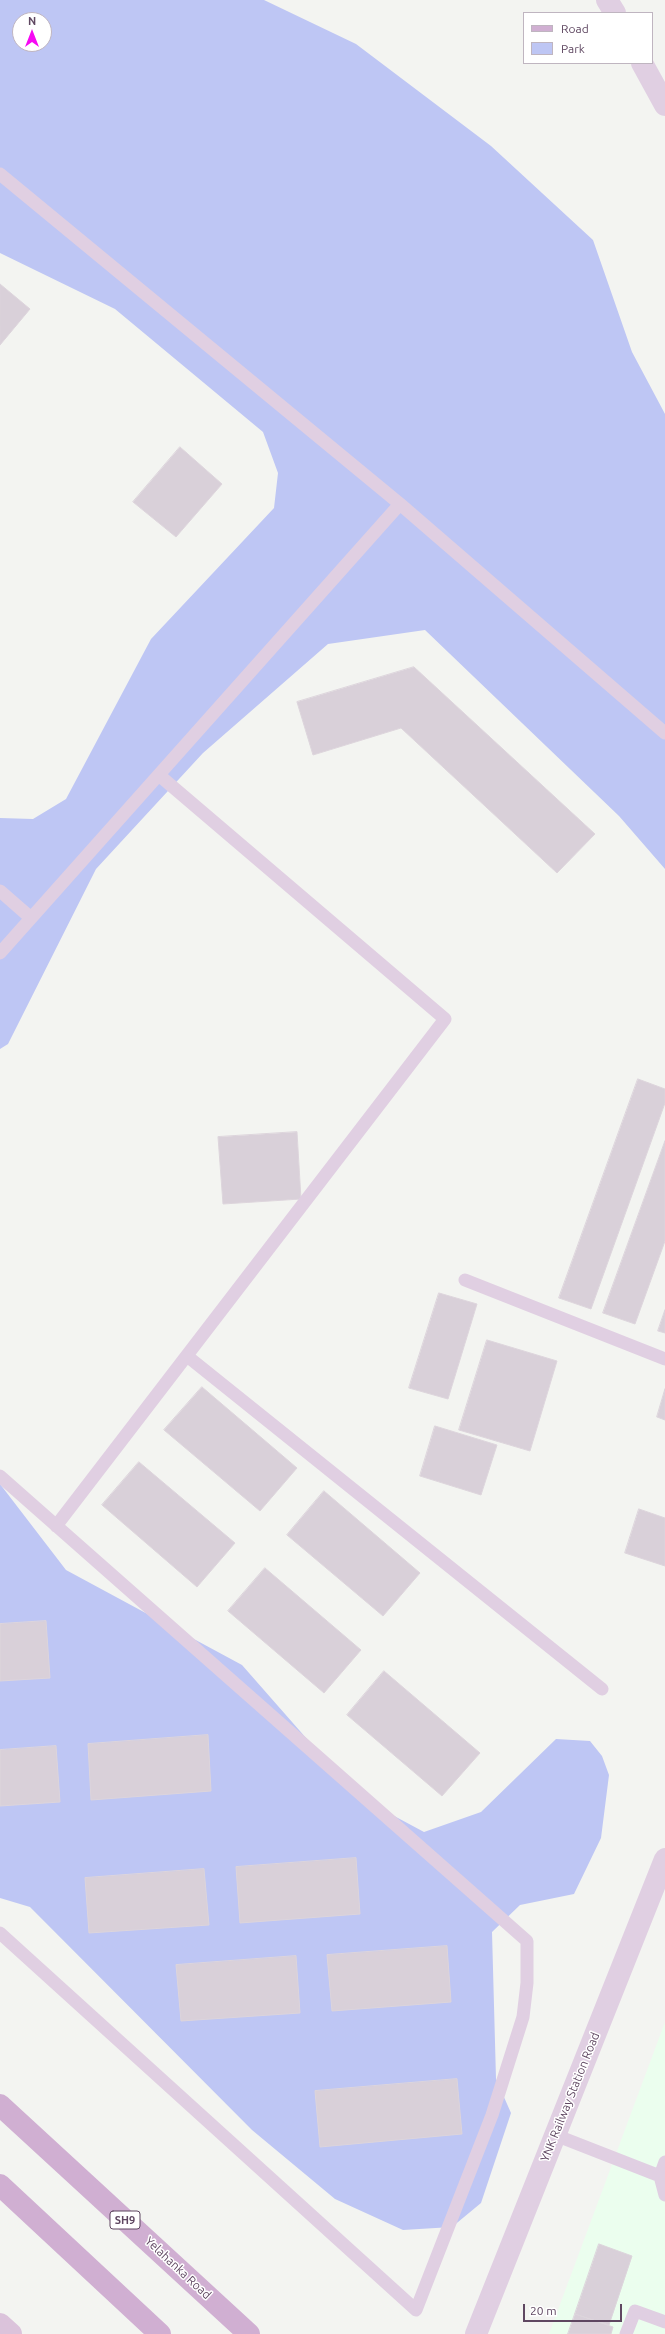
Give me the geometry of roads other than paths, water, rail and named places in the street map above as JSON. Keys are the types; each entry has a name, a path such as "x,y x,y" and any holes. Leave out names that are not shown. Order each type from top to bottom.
{"main road":[{"name":"Yelahanka Road","path":"0,2105 249,2334"},
{"path":"0,2185 160,2334"}],"street":[{"path":"608,0 614,12"},
{"path":"643,64 665,106"},
{"name":"YNK Railway Station Road","path":"476,2334 665,1859"},
{"path":"0,2324 11,2334"}],"lane":[{"path":"0,174 400,504 665,733"},
{"path":"0,953 160,776 400,504"},
{"path":"56,1526 445,1019 160,776"},
{"path":"0,891 31,918"},
{"path":"465,1280 665,1358"},
{"path":"187,1356 602,1689"},
{"path":"0,1476 526,1941 526,1983 523,2017 492,2115 416,2310 0,1933"},
{"path":"555,2135 662,2177"},
{"path":"665,2162 662,2177 665,2195"},
{"path":"626,2334 635,2311 665,2322"}]}
